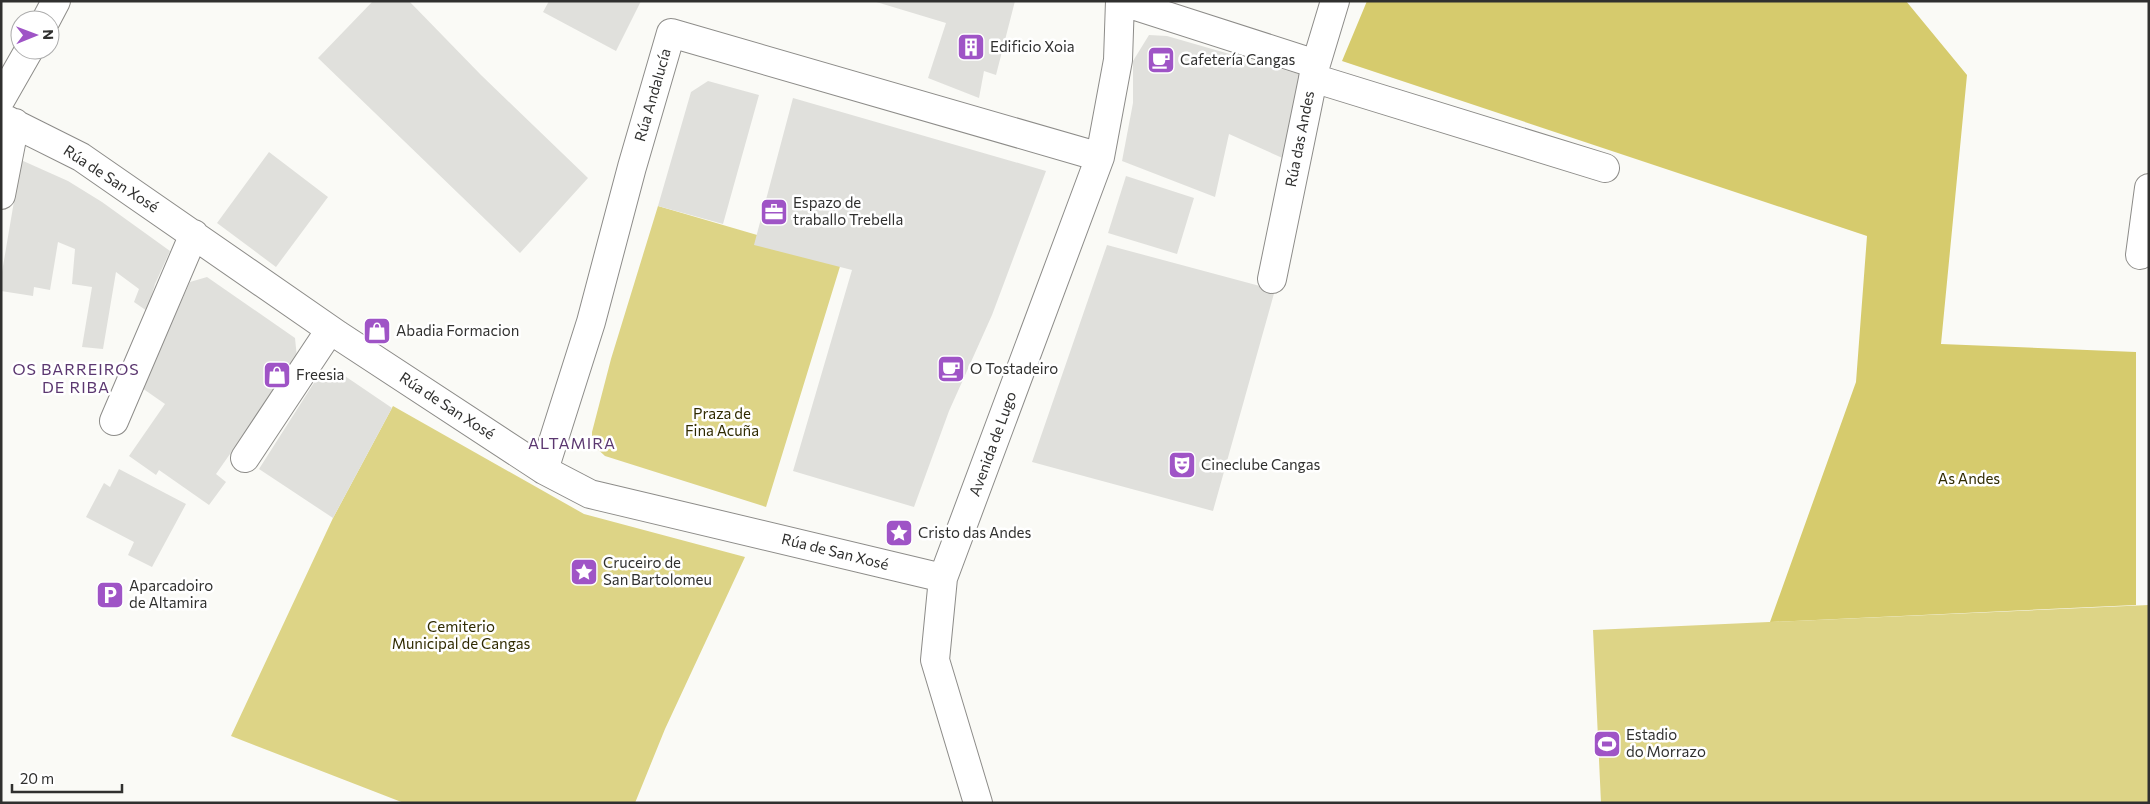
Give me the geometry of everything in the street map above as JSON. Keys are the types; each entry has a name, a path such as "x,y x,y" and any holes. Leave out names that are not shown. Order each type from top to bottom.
{"street":[{"path":"1120,1 1314,71 1605,168"},
{"name":"Avenida de Lugo","path":"978,803 935,660 943,578 1100,157 1118,60 1120,1"},
{"name":"Rúa das Andes","path":"1272,279 1314,71 1335,1"},
{"name":"Rúa Andalucía","path":"544,470 591,322 632,168 671,33 1100,157"},
{"path":"1,99 23,60"},
{"path":"1,195 8,120"},
{"name":"Rúa de San Xosé","path":"8,120 81,157 330,330 544,470 590,494 943,578"},
{"path":"2140,255 2149,188"},
{"path":"114,421 194,234"},
{"path":"245,458 330,330"}],"green space":[{"name":"As Andes","path":"1367,1 1906,1 1967,75 1941,344 2136,352 2136,605 1770,622 1856,382 1867,236 1342,61"},
{"name":"Praza de Fina Acuña","path":"658,206 842,260 766,507 605,456 592,444 592,432 611,359"},
{"name":"Cemiterio Municipal de Cangas","path":"393,406 584,514 745,557 665,729 635,803 404,803 231,736 333,518"},
{"path":"2149,605 2149,803 1601,803 1593,630"}],"building":[{"path":"373,1 409,1 481,75 588,178 520,253 318,58"},
{"path":"549,1 641,1 616,51 543,12"},
{"name":"Edificio Xoia","path":"873,1 1015,1 996,75 984,71 979,98 928,78 946,23"},
{"path":"1149,35 1167,36 1302,75 1287,160 1229,134 1215,197 1122,161 1133,103 1133,61"},
{"path":"708,81 759,95 723,224 658,206 691,92"},
{"path":"793,98 1046,171 992,315 949,411 914,507 793,471 852,270 754,245"},
{"path":"269,152 328,197 276,267 217,223"},
{"path":"21,160 68,181 102,202 170,251 155,284 147,311 134,302 139,289 116,272 103,349 82,347 92,287 72,284 75,249 58,242 50,290 34,287 33,296 1,291 1,278"},
{"path":"1126,176 1194,198 1177,254 1108,233"},
{"path":"1107,245 1275,290 1213,511 1032,462"},
{"path":"207,277 295,338 297,358 216,474 226,482 209,505 159,470 156,475 129,456 165,404 142,388 190,282"},
{"path":"339,372 392,408 333,518 259,469 317,378"},
{"path":"119,469 186,504 152,567 128,555 134,542 86,517 104,483 110,487"}],"place":[{"name":"Edificio Xoia","path":"971,47"},
{"name":"Cafetería Cangas","path":"1161,60"},
{"name":"Espazo de traballo Trebella","path":"774,212"},
{"name":"Abadia Formacion","path":"377,331"},
{"name":"O Tostadeiro","path":"951,369"},
{"name":"Freesia","path":"277,375"},
{"name":"Cineclube Cangas","path":"1182,465"},
{"name":"Cristo das Andes","path":"899,533"},
{"name":"Cruceiro de San Bartolomeu","path":"584,572"},
{"name":"Aparcadoiro de Altamira","path":"110,595"},
{"name":"Estadio do Morrazo","path":"1607,744"}],"district":[{"name":"OS BARREIROS DE RIBA","path":"76,378"},
{"name":"ALTAMIRA","path":"572,443"}]}
